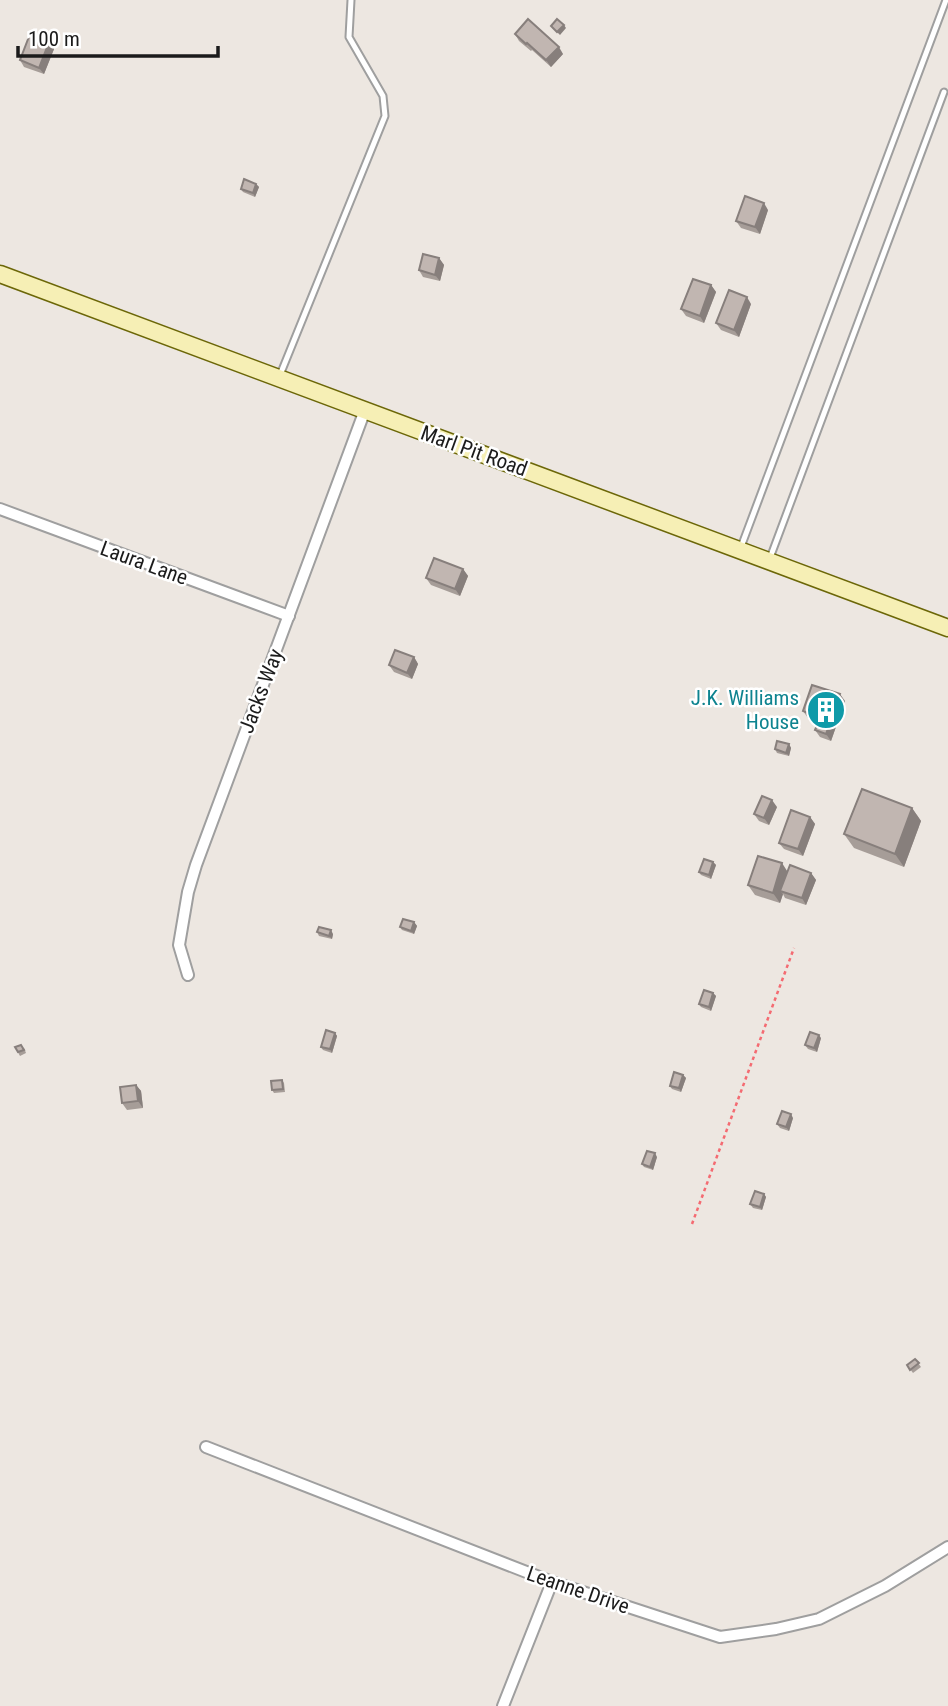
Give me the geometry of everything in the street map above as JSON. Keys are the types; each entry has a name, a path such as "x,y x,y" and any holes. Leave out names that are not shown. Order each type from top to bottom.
{"street":[{"name":"Marl Pit Road","path":"0,274 948,628"},
{"name":"Jacks Way","path":"188,975 179,945 192,878 365,410"},
{"name":"Laura Lane","path":"0,509 289,616"},
{"name":"Leanne Drive","path":"206,1447 552,1582 720,1637 776,1629 819,1619 874,1592 948,1547"},
{"path":"503,1706 552,1582"}],"lane":[{"path":"279,378 385,116 383,96 349,37 351,0"},
{"path":"740,550 946,0"},
{"path":"769,561 944,92"}],"path":[{"path":"692,1224 794,948"}],"building":[{"path":"528,19 559,47 546,60 515,34"},
{"path":"557,19 564,25 557,32 551,26"},
{"path":"30,34 49,42 39,68 20,60"},
{"path":"244,179 256,184 253,193 241,189"},
{"path":"745,196 764,203 755,227 736,221"},
{"path":"423,254 439,258 435,275 419,270"},
{"path":"693,279 711,285 700,316 681,309"},
{"path":"729,290 747,297 734,330 716,323"},
{"path":"434,558 463,569 455,589 426,578"},
{"path":"395,650 414,657 407,673 389,665"},
{"name":"J.K. Williams House","path":"812,685 840,694 826,734 815,730 818,723 811,720 813,715 803,711"},
{"path":"777,741 789,744 786,753 775,749"},
{"path":"862,789 912,808 895,854 844,834"},
{"path":"762,796 772,800 764,818 754,814"},
{"path":"791,810 810,817 798,849 779,843"},
{"path":"758,856 782,863 773,893 748,885"},
{"path":"704,859 713,862 709,875 699,872"},
{"path":"790,865 811,873 802,898 780,891"},
{"path":"403,919 414,922 411,931 400,927"},
{"path":"319,927 331,930 329,936 317,932"},
{"path":"704,990 713,993 709,1007 699,1004"},
{"path":"326,1030 335,1033 330,1049 321,1047"},
{"path":"810,1032 819,1035 814,1048 805,1045"},
{"path":"21,1045 24,1050 18,1052 15,1047"},
{"path":"674,1072 683,1075 679,1088 670,1086"},
{"path":"282,1080 283,1089 272,1090 271,1081"},
{"path":"136,1085 138,1101 122,1103 120,1087"},
{"path":"782,1111 791,1114 786,1127 777,1124"},
{"path":"647,1151 655,1153 650,1167 642,1164"},
{"path":"755,1191 764,1194 760,1207 750,1204"},
{"path":"915,1359 919,1363 910,1370 907,1365"}],"place":[{"name":"J.K. Williams House","path":"826,710"}]}
